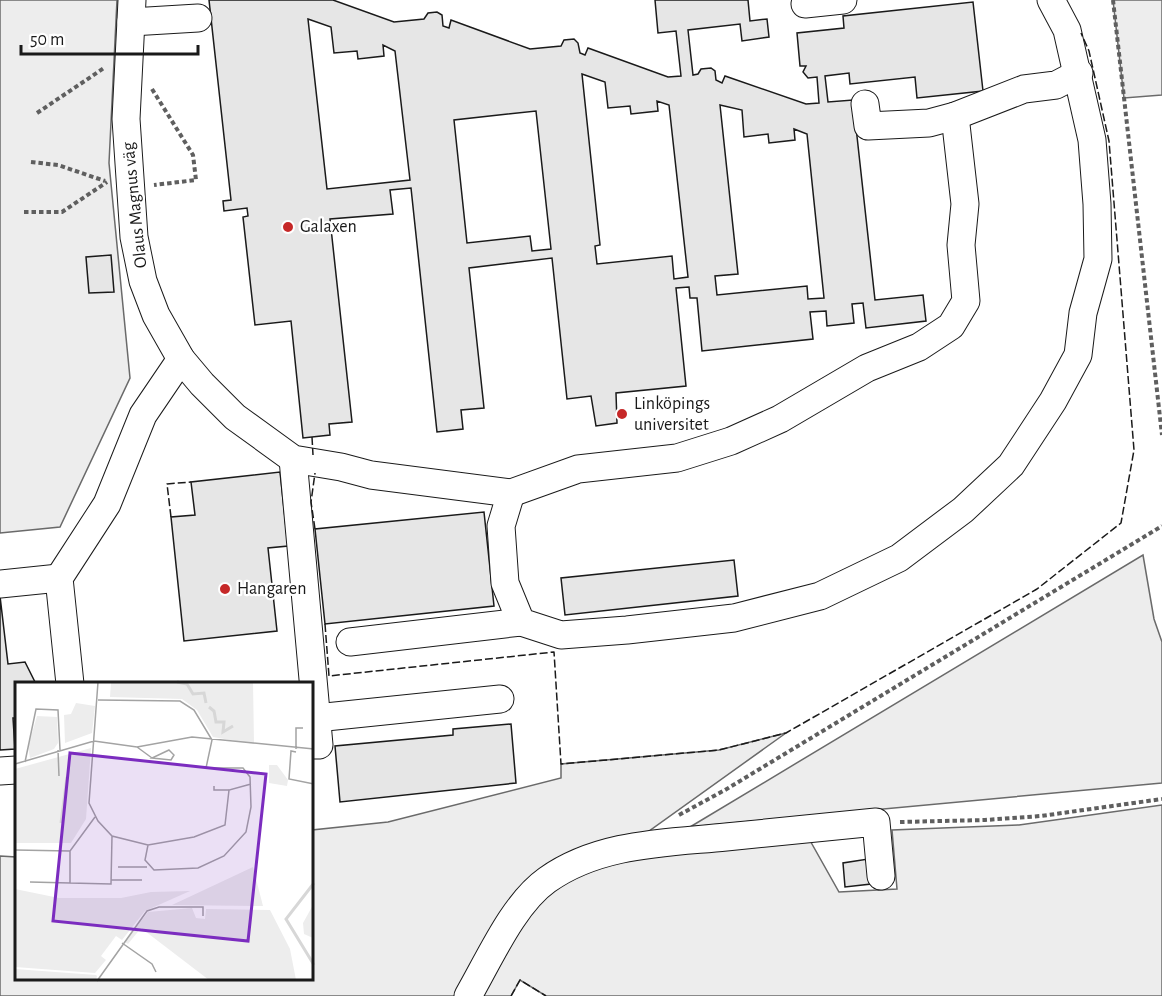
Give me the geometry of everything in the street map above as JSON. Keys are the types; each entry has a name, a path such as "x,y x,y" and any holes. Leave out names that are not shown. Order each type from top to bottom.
{"lane":[{"path":"806,0 805,4 843,0"},
{"path":"350,642 521,622 561,635 734,618 820,596 899,558 963,510 1011,465 1053,401 1078,355 1083,313 1098,259 1092,140 1079,73 1067,30 1051,0"},
{"path":"131,11 198,18"},
{"name":"Olaus Magnus väg","path":"131,11 126,119 120,184 143,281 156,315 181,359 202,384 235,417 293,459"},
{"path":"865,104 868,126 929,123 955,116 1024,89 1056,85 1079,73"},
{"path":"313,682 293,459 341,467 371,475 512,493 578,469 676,458 731,441 780,419 867,368 919,347 951,326 966,301 961,245 965,204 955,116"},
{"path":"70,682 59,578 107,504 143,415 181,359"},
{"path":"512,493 501,526 501,538 505,583 521,622"},
{"path":"0,584 59,578"},
{"path":"314,695 319,745 314,745"},
{"path":"316,718 500,699"},
{"path":"0,771 15,770"},
{"path":"468,996 504,931 528,900 546,881 592,856 638,846 876,822 881,876"}],"path":[{"path":"1113,0 1160,401 1162,435"},
{"path":"37,113 129,51"},
{"path":"31,162 58,165 120,184 196,180 193,155 148,83"},
{"path":"24,212 62,212 120,184"},
{"path":"677,816 725,790 1162,526"},
{"path":"876,822 986,820 1162,799"}],"shaded area":[{"path":"0,0 117,0 109,163 130,378 60,527 0,533"},
{"path":"1113,0 1162,0 1162,95 1124,98"},
{"path":"1143,555 1154,619 1162,642 1162,783 690,827"},
{"path":"786,733 635,841 559,865 460,996 0,996 0,856 15,857 15,981 314,981 314,830 388,822 561,778 561,764 719,750"},
{"path":"1162,805 1162,996 546,996 520,980 511,996 483,996 526,918 554,886 594,863 808,837 839,892 897,889 892,830 1019,825"}],"building":[{"name":"Galaxen","path":"209,0 333,0 394,22 424,19 428,13 437,12 442,15 443,26 449,28 451,20 530,49 561,46 564,40 574,39 578,43 580,53 585,55 588,48 668,77 681,76 676,31 658,33 655,0 748,0 750,21 767,19 769,37 742,41 740,24 688,30 693,75 698,74 701,69 711,68 715,71 716,80 722,83 725,76 806,104 819,103 817,77 808,78 803,72 806,66 800,66 797,33 844,28 843,16 973,2 983,91 917,98 915,77 850,84 849,73 825,76 828,102 853,100 875,300 923,295 926,321 866,328 863,303 852,304 854,323 827,326 826,311 810,312 813,339 702,351 697,298 690,298 689,287 676,288 686,386 616,393 617,423 596,426 591,396 567,399 552,258 469,268 484,408 461,410 463,429 437,432 411,188 390,190 393,214 330,219 352,422 329,424 330,435 303,438 291,321 255,325 243,217 248,216 247,208 224,211 223,201 231,200","holes":["308,19 331,27 334,53 357,51 358,59 384,56 383,45 395,51 410,180 327,189","582,74 605,82 608,108 630,106 631,114 658,111 657,101 669,105 688,277 674,279 672,256 597,264 595,246 600,245","720,105 742,110 744,137 768,134 769,143 795,140 794,129 807,134 824,298 808,299 807,286 717,295 715,276 738,274","536,111 551,249 532,251 530,236 467,243 454,120"]},
{"path":"111,255 114,292 89,293 86,257"},
{"name":"Hangaren","path":"280,472 288,546 268,548 277,631 184,641 171,517 195,515 191,482"},
{"path":"484,512 494,606 325,624 315,529"},
{"path":"734,560 738,596 565,615 561,578"},
{"path":"0,596 8,664 25,662 35,682 15,682 15,718 13,718 15,749 0,750"},
{"path":"511,724 516,783 340,802 335,746 453,735 453,729"},
{"path":"868,859 871,884 845,887 843,863"}],"fence":[{"path":"325,624 329,676 554,652 561,764 719,750 786,733 1037,589 1121,523 1134,450 1109,141 1089,51 1081,33"},
{"path":"312,437 313,455"},
{"path":"315,473 311,502 315,529"},
{"path":"171,517 167,484 191,482"},
{"path":"511,996 520,980 546,996"}],"place":[{"name":"Galaxen","path":"288,227"},
{"name":"Linköpings universitet","path":"622,414"},
{"name":"Hangaren","path":"225,589"}]}
